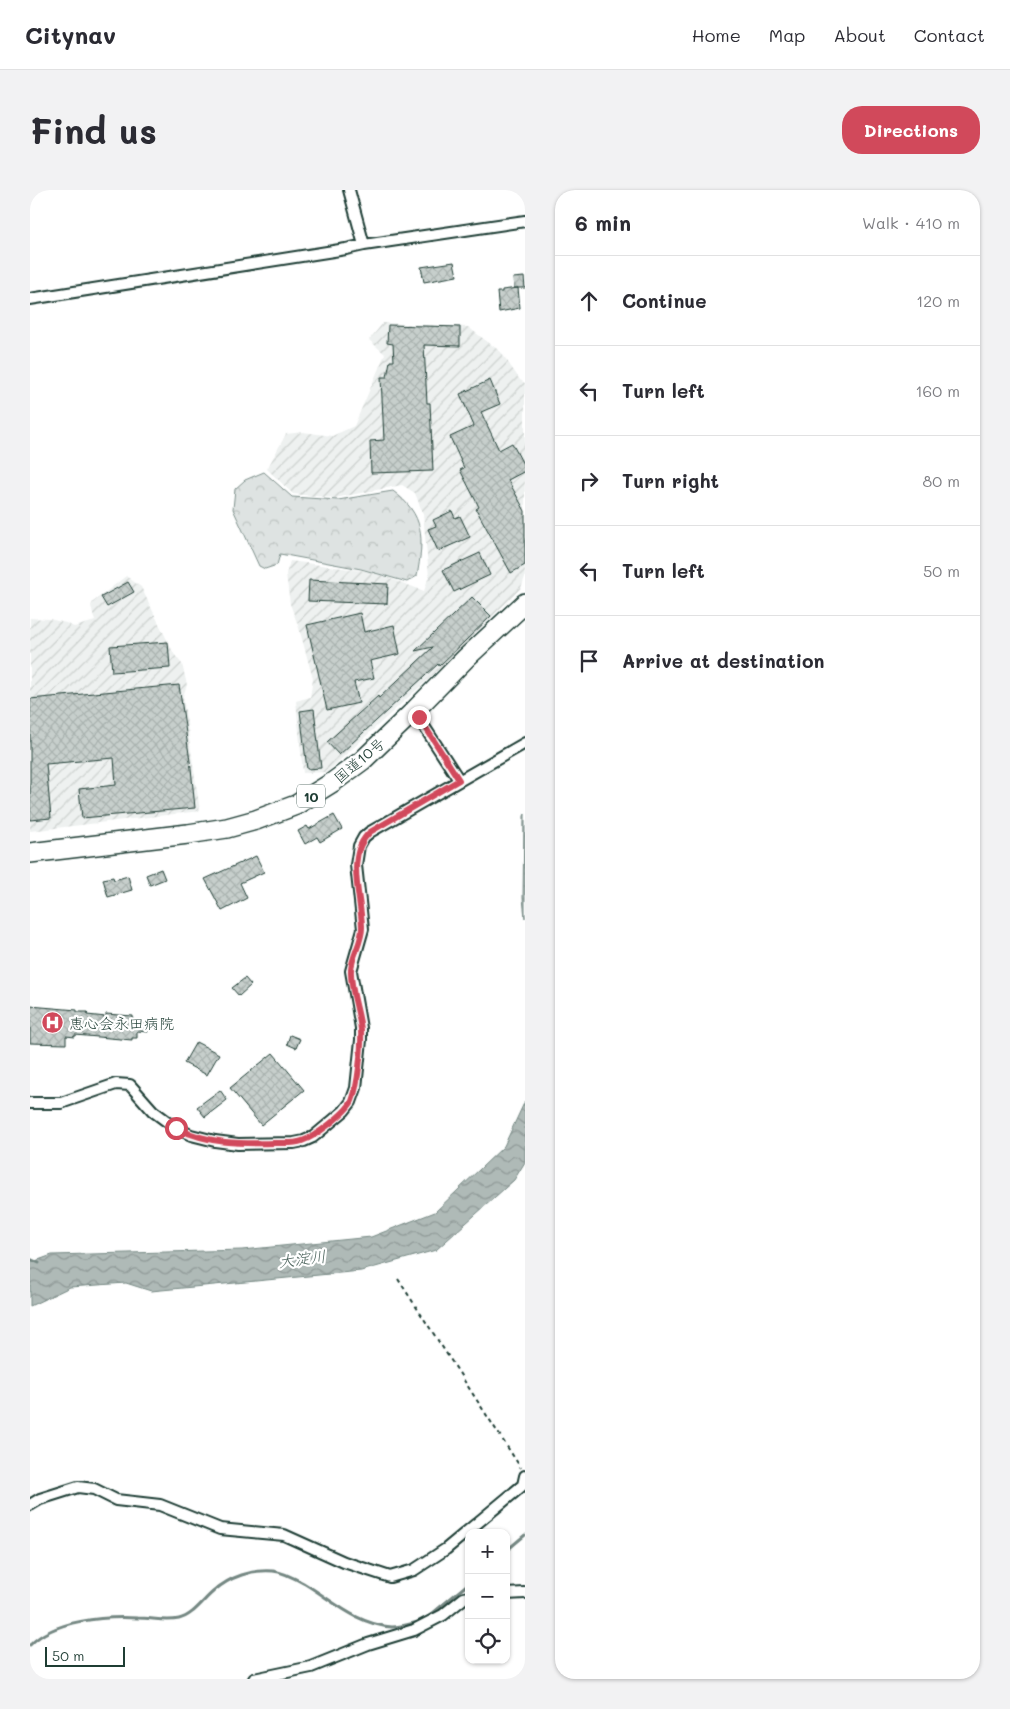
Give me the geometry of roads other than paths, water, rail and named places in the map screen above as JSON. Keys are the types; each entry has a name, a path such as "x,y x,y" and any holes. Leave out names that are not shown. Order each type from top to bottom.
{"highway":[{"name":"国道10号","path":"30,853 227,828 256,820 296,805 333,782 363,760 466,658 525,603"}],"street":[{"path":"349,190 364,245"},
{"path":"30,299 525,221"},
{"path":"414,711 459,780"},
{"path":"30,1103 61,1103 116,1084 130,1085 153,1111 176,1128 191,1135 238,1144 294,1143 313,1137 344,1112 351,1102 356,1088 361,1028 351,971 363,928 356,878 359,846 364,837 370,832 525,743"},
{"path":"30,1505 40,1499 78,1487 94,1489 116,1500 160,1505 220,1529 284,1535 344,1562 390,1577 414,1570 446,1549 523,1485 525,1475"},
{"path":"510,1594 525,1593"},
{"path":"254,1679 311,1666 368,1644 414,1630 443,1615 465,1598"}],"water":[{"path":"525,814 525,918 523,898"},
{"name":"大淀川","path":"525,1101 525,1162 514,1180 436,1250 361,1271 151,1291 126,1283 70,1287 30,1306 30,1263 52,1255 242,1250 371,1237 435,1212 504,1146"}],"waterway":[{"path":"30,1259 39,1263"},
{"path":"510,1548 525,1535"},
{"path":"30,1645 52,1630 81,1621 111,1618 179,1619 189,1615 220,1586 234,1578 257,1571 286,1574 346,1611 368,1622 392,1627 422,1621"},
{"path":"427,1618 465,1586"}],"place":[{"name":"恵心会永田病院","path":"53,1023"}]}
